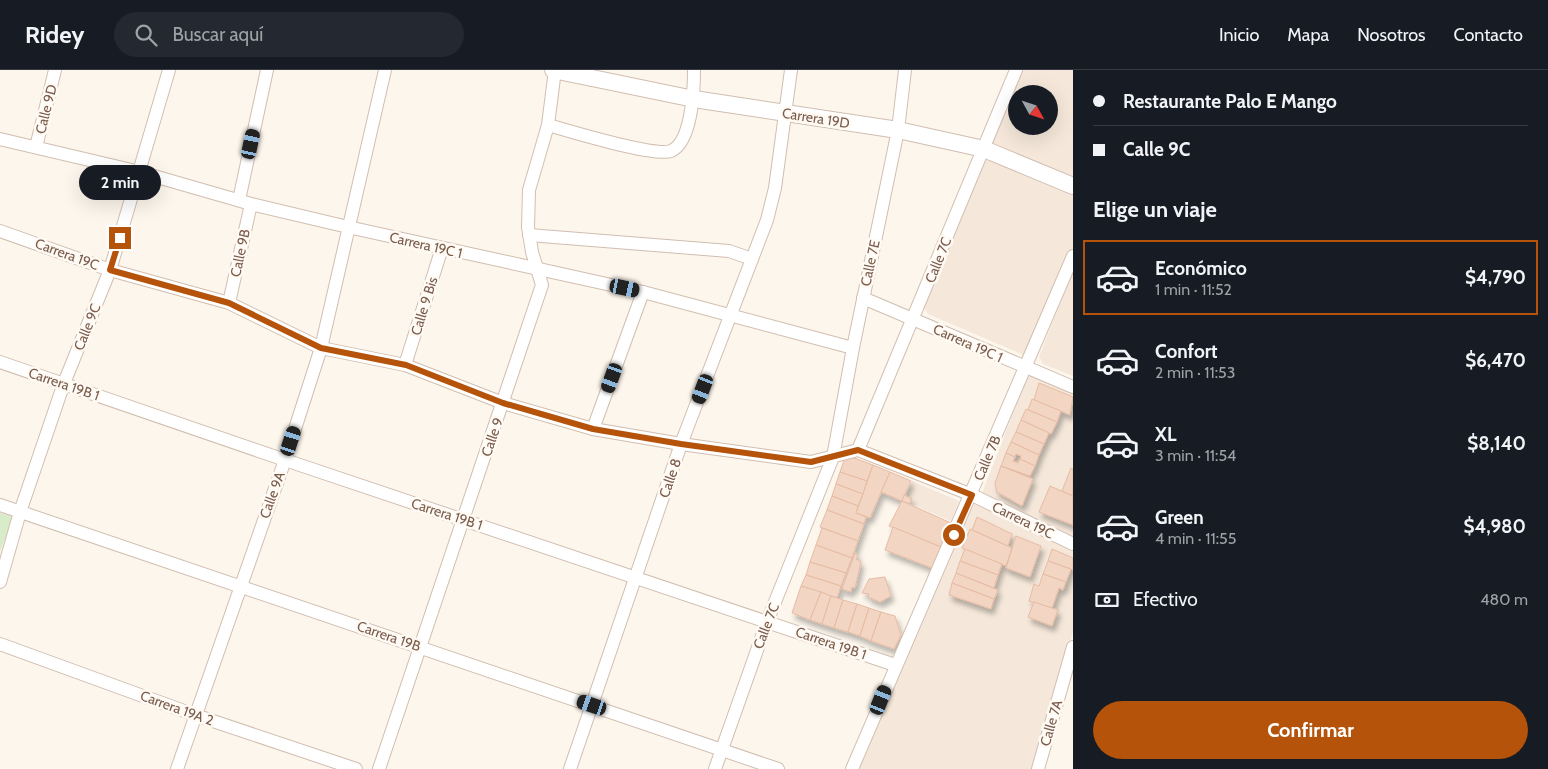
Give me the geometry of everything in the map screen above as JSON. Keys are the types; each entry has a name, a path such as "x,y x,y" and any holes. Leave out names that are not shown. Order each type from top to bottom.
{"street":[{"name":"Calle 9D","path":"36,147 55,70"},
{"name":"Calle 9C","path":"0,582 20,512 64,383 110,270 169,70"},
{"name":"Calle 9B","path":"229,303 267,70"},
{"name":"Calle 9A","path":"177,769 285,460 321,348 385,70"},
{"name":"Carrera 19D","path":"554,70 694,99 898,130 984,149 1073,186"},
{"name":"Calle 9","path":"379,769 542,285 529,235 529,190 548,125 554,70"},
{"path":"548,125 652,151 670,151 682,142 694,99 694,70"},
{"name":"Calle 8","path":"570,769 681,444 767,220 775,188 791,70"},
{"name":"Calle 7E","path":"833,457 853,348 898,130 905,70"},
{"name":"Calle 7C","path":"858,450 1016,70"},
{"name":"Carrera 19C 1","path":"0,139 140,172 245,202 348,227 643,292 732,314 853,348"},
{"name":"Carrera 19C","path":"0,231 110,270 229,303 321,348 406,365 503,403 593,429 681,444 811,462 858,450 972,495 1073,544"},
{"path":"529,235 729,251 752,259"},
{"name":"Calle 9 Bis","path":"406,365 442,248"},
{"name":"Calle 7B","path":"852,769 895,665 972,495 1073,256"},
{"path":"593,429 643,292"},
{"name":"Carrera 19C 1","path":"863,298 1073,387"},
{"name":"Carrera 19B 1","path":"0,362 895,665"},
{"name":"Calle 7C","path":"715,769 767,622 833,457"},
{"name":"Carrera 19B","path":"0,505 778,769"},
{"name":"Carrera 19A 2","path":"0,644 196,715 356,769"},
{"name":"Calle 7A","path":"1038,769 1073,647"}],"shaded area":[{"path":"1018,70 1073,70 1073,179 991,145 1008,98 1008,135 1058,135 1058,85 1013,85"},
{"path":"987,155 1073,189 1073,248 1032,355 1026,356 928,314 924,308 981,159"},
{"path":"1073,269 1073,376 1043,364 1039,357"},
{"path":"1028,374 1073,392 1073,539 981,496"},
{"path":"912,481 959,501 951,521 905,501"},
{"path":"974,504 1073,549 1073,632 1032,769 859,769"}],"green space":[{"path":"0,513 13,517 0,552"}],"building":[{"path":"1039,383 1073,397 1070,415 1034,400"},
{"path":"1032,399 1061,411 1057,422 1028,410"},
{"path":"1026,409 1057,422 1051,434 1021,420"},
{"path":"1021,420 1049,433 1044,444 1016,432"},
{"path":"1016,432 1044,444 1039,455 1011,442"},
{"path":"1011,442 1039,455 1035,466 1020,459 1021,456 1016,454 1015,457 1006,453"},
{"path":"1006,453 1015,457 1013,461 1018,463 1020,459 1035,466 1030,476 1001,466"},
{"path":"846,455 873,465 867,481 840,472"},
{"path":"873,465 890,472 870,518 856,513"},
{"path":"1001,466 1033,479 1022,506 997,492 995,483"},
{"path":"1071,468 1073,469 1073,496 1062,491"},
{"path":"840,472 867,481 863,494 836,484"},
{"path":"890,472 911,481 902,501 881,492"},
{"path":"836,484 863,494 858,506 832,496"},
{"path":"1050,486 1073,496 1073,525 1039,512"},
{"path":"904,495 912,499 909,504 902,501"},
{"path":"832,496 858,506 856,513 866,517 864,524 827,510"},
{"path":"902,501 951,523 941,547 889,526"},
{"path":"827,510 864,524 858,541 820,527"},
{"path":"977,517 1012,534 1008,546 972,530"},
{"path":"893,527 941,547 932,568 885,550"},
{"path":"822,528 858,541 852,558 816,545"},
{"path":"970,529 1012,548 1006,566 962,548"},
{"path":"1016,536 1041,546 1030,577 1006,568"},
{"path":"816,545 852,558 846,573 810,562"},
{"path":"965,549 1002,564 998,575 960,561"},
{"path":"1052,549 1073,558 1073,570 1048,561"},
{"path":"855,553 858,555 856,559 861,562 855,588 852,587 851,592 842,589"},
{"path":"960,561 998,575 994,588 956,573"},
{"path":"1048,561 1071,569 1066,582 1043,574"},
{"path":"810,562 846,573 841,586 806,575"},
{"path":"956,573 998,590 994,599 952,583"},
{"path":"1043,574 1066,582 1063,590 1059,588 1052,608 1029,601 1034,584 1039,586"},
{"path":"806,575 841,586 837,598 801,586"},
{"path":"885,577 891,596 880,602 868,597 869,594 862,593 869,579"},
{"path":"952,583 994,599 991,609 949,595"},
{"path":"801,586 821,592 810,620 792,613"},
{"path":"821,592 831,596 822,624 810,620"},
{"path":"831,596 843,600 834,628 822,624"},
{"path":"843,600 857,604 848,632 834,628"},
{"path":"1034,602 1058,610 1052,626 1028,617"},
{"path":"857,604 869,608 860,636 848,632"},
{"path":"869,608 881,612 871,641 860,636"},
{"path":"881,612 895,616 901,635 894,649 871,641"}],"route":[{"path":"120,238 110,270 229,303 321,348 406,365 503,403 575,424 593,429 681,444 811,462 858,450 972,495 954,535"}]}
